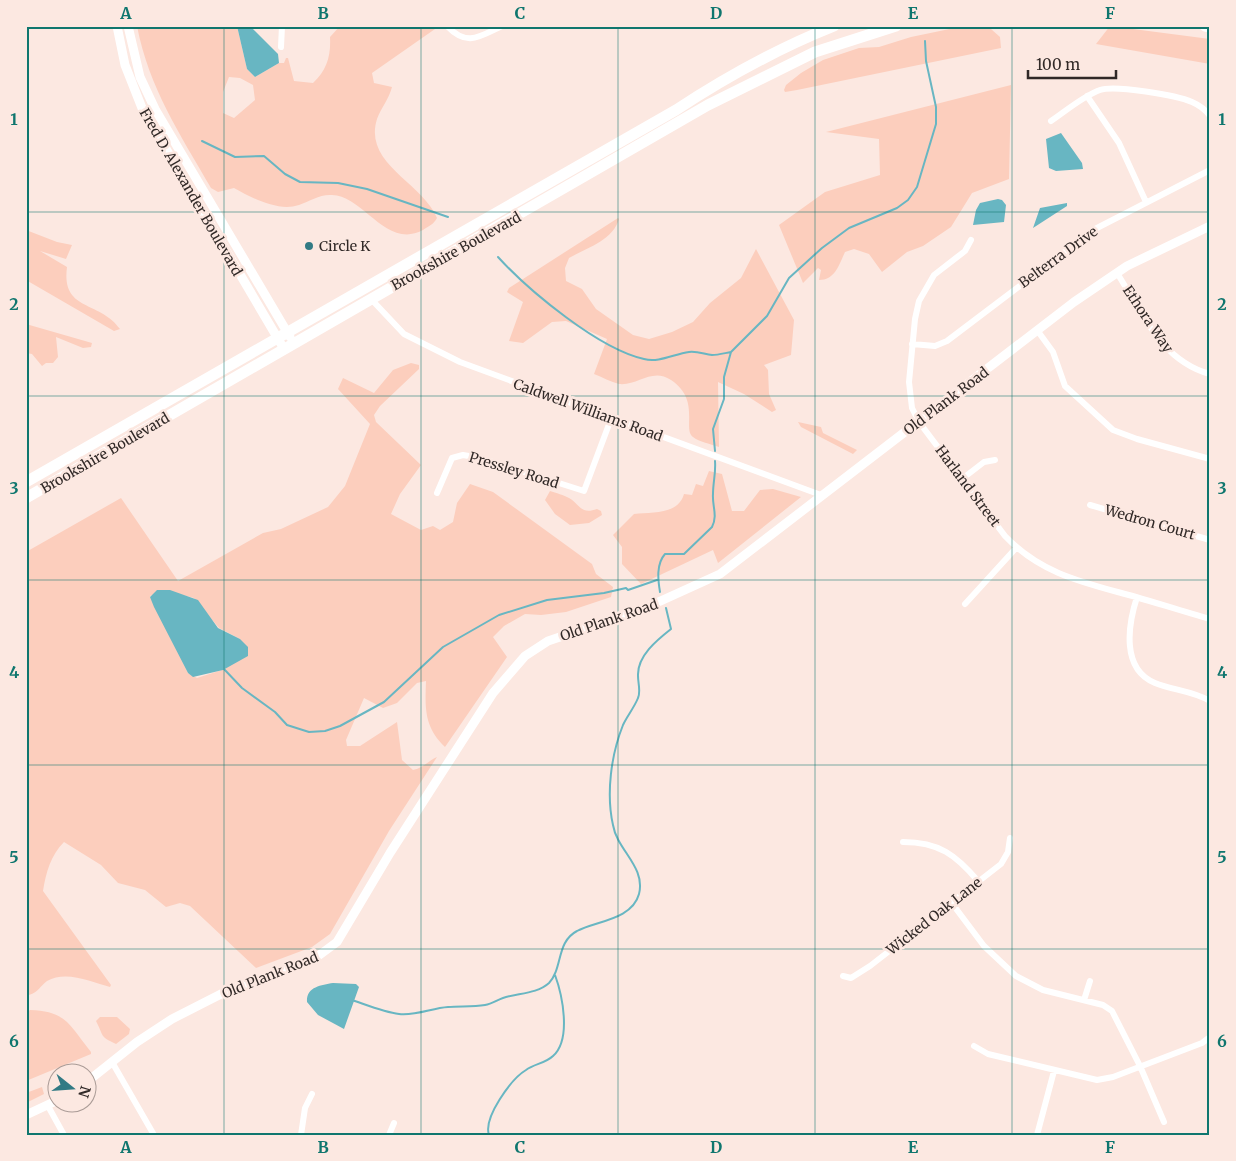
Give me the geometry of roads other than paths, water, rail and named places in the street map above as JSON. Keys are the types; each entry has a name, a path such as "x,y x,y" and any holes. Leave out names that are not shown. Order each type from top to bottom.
{"highway":[{"name":"Brookshire Boulevard","path":"26,482 676,110 726,78 809,36 834,26"},
{"name":"Brookshire Boulevard","path":"26,498 708,105 815,52 896,26"},
{"path":"1205,26 1210,27"},
{"path":"371,299 374,292 404,275 448,240"},
{"path":"320,328 330,316 359,300 358,291"},
{"path":"150,426 152,418 188,394 205,379"},
{"path":"67,475 137,427 142,423 143,415"}],"street":[{"name":"Fred D. Alexander Boulevard","path":"117,26 125,65 142,108 289,346"},
{"name":"Fred D. Alexander Boulevard","path":"128,26 135,61 155,109 282,335"},
{"path":"281,47 282,26"},
{"path":"447,26 458,36 467,39 481,36 502,26"},
{"path":"1051,122 1087,96 1106,88 1119,88 1189,100 1200,106 1210,116"},
{"path":"1087,96 1119,143 1146,202"},
{"name":"Belterra Drive","path":"912,344 935,346 947,341 1094,229 1210,170"},
{"name":"Old Plank Road","path":"98,1073 154,1030 195,1006 244,985 314,959 336,942 390,853 494,693 508,674 529,652 548,641 643,609 720,574 743,559 821,495 1037,330 1117,272 1210,226"},
{"name":"Harland Street","path":"971,240 965,251 934,275 924,289 915,319 909,398 919,422 1016,548 1052,571 1210,619"},
{"name":"Ethora Way","path":"1117,272 1169,352 1190,367 1210,374"},
{"name":"Caldwell Williams Road","path":"371,299 400,331 432,350 610,419 821,495"},
{"path":"1037,330 1053,352 1065,386 1113,430 1137,439 1210,459"},
{"name":"Pressley Road","path":"437,493 452,458 463,455 480,458 584,491 610,419"},
{"path":"962,479 984,462 995,460"},
{"name":"Wedron Court","path":"1090,504 1210,540"},
{"path":"965,604 1016,548"},
{"path":"1136,597 1129,623 1128,638 1134,661 1139,671 1155,683 1210,701"},
{"name":"Wicked Oak Lane","path":"843,976 851,978 870,966 1001,864 1008,852 1010,838"},
{"path":"903,842 916,842 942,849 960,860 978,881"},
{"path":"951,902 984,946 1016,976 1043,990 1084,1000 1112,1011 1140,1066 1164,1122"},
{"path":"1084,1000 1090,981"},
{"path":"974,1046 988,1054 1097,1080 1112,1077 1202,1043 1210,1037"},
{"path":"112,1062 154,1135"},
{"path":"1038,1135 1054,1071"},
{"path":"301,1135 306,1108 312,1094"},
{"path":"26,1115 48,1106"},
{"path":"52,1114 64,1135"},
{"path":"389,1135 394,1123"}],"water":[{"path":"237,26 250,26 278,54 279,63 255,77 247,69"},
{"path":"1061,133 1082,163 1083,169 1056,171 1049,168 1046,139"},
{"path":"998,199 1002,200 1006,205 1004,222 973,225 976,210 980,203"},
{"path":"1067,203 1067,206 1033,228 1040,208"},
{"path":"157,590 170,590 198,600 218,628 240,639 248,647 248,656 223,670 193,677 188,673 154,607 150,597"},
{"path":"333,983 356,984 359,987 344,1029 318,1015 307,1002 307,997 312,990 319,986"}],"waterway":[{"path":"715,451 713,429 724,399 724,377 731,352 767,316 789,278 822,248 849,228 897,208 908,200 917,187 936,124 936,107 926,61 925,41"},
{"path":"202,141 235,157 264,156 285,174 300,182 338,183 367,189 448,217"},
{"path":"498,257 546,302 586,331 626,353 644,359 655,360 689,352 712,355 731,352"},
{"path":"660,592 659,567 665,554 684,554 714,523 713,490 715,461"},
{"path":"223,668 242,688 275,712 287,725 309,732 325,731 340,726 384,702 443,647 499,615 547,600 604,593 626,588 628,590 657,580"},
{"path":"352,1000 387,1012 405,1014 442,1008 485,1005 509,996 539,989 549,983 553,977 563,948 570,936 577,931 621,914 635,903 639,894 640,884 635,867 620,843 613,825 610,801 611,775 615,749 623,725 639,695 638,676 641,662 649,649 671,629 666,608"},
{"path":"489,1135 490,1119 506,1090 520,1075 529,1068 553,1056 559,1048 564,1028 564,1016 555,975"}],"place":[{"name":"Circle K","path":"309,246"}]}
